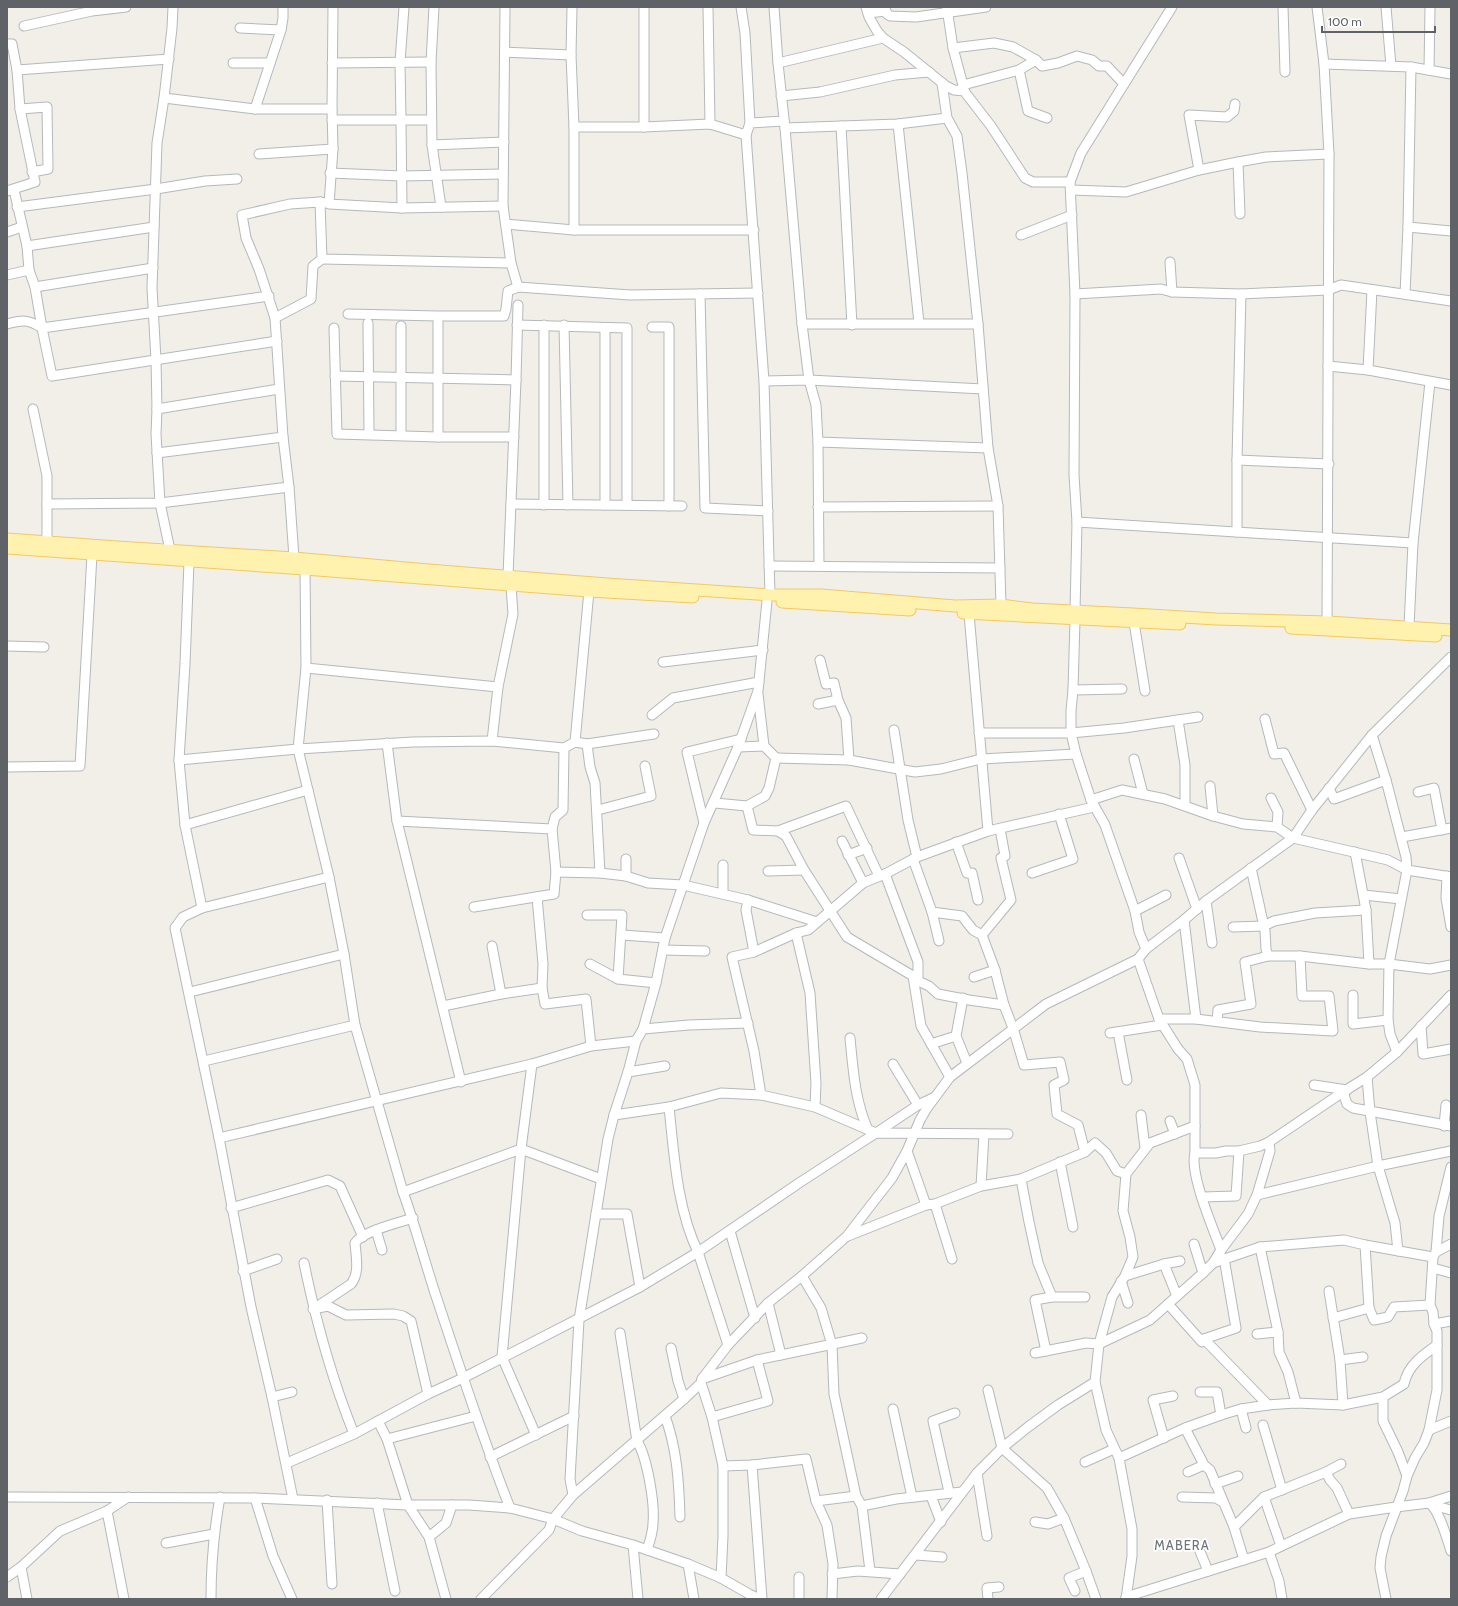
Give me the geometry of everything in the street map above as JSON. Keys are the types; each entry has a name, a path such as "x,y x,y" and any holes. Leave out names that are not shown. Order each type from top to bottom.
{"main road":[{"path":"7,539 294,558 428,570 509,581"},
{"path":"7,548 189,562 768,598 969,614 1075,616 1133,614 1328,626 1451,637"},
{"path":"568,585 589,591 768,598 821,596 956,606 1001,605 1075,616 1134,622 1409,626 1451,630"}],"street":[{"path":"24,26 92,9 126,7"},
{"path":"170,550 160,503 157,453 156,360 152,288 157,143 169,59 173,7"},
{"path":"255,109 281,30 284,7"},
{"path":"322,259 325,203 333,149 333,7"},
{"path":"402,208 400,62 404,7"},
{"path":"434,7 431,62 431,120 432,145 441,208"},
{"path":"505,7 503,206 511,263 518,288"},
{"path":"572,7 571,55 574,127 574,230"},
{"path":"644,7 644,127"},
{"path":"708,7 710,124"},
{"path":"573,1495 570,1479 579,1320 608,1139 636,1041 643,1029 656,983 665,938 704,823 739,743 758,686 763,650 768,598 769,566 764,381 746,135 750,123 745,33 741,7"},
{"path":"774,7 780,96 784,124 802,324 809,380 816,405 818,442 819,566"},
{"path":"986,7 947,10 916,17 890,16 887,14 886,10 867,10 877,31 883,38 942,83 954,90 1019,70 1036,60"},
{"path":"1146,949 1135,911 1105,825 1092,804 1071,733 1077,522 1074,475 1075,294 1071,186 1081,153 1172,7"},
{"path":"1283,7 1285,72"},
{"path":"1317,7 1324,64 1329,154 1328,626"},
{"path":"1386,7 1391,66"},
{"path":"1429,70 1430,7"},
{"path":"947,10 953,48 963,88 991,126 1025,178 1033,182 1126,192 1199,170 1238,162 1266,157 1329,154"},
{"path":"240,28 281,30"},
{"path":"778,63 883,38"},
{"path":"953,48 994,43 1013,47 1036,60 1042,66 1058,63 1077,56 1092,60 1099,66 1107,66 1124,84"},
{"path":"7,44 12,44 17,70 20,109 35,182 10,190 17,207 27,246 29,270 35,287 52,376 277,341"},
{"path":"505,52 571,55"},
{"path":"17,70 169,59"},
{"path":"332,64 431,62"},
{"path":"233,63 270,63"},
{"path":"1324,64 1411,67 1451,74"},
{"path":"1405,294 1408,227 1411,67"},
{"path":"1019,70 1028,111 1047,118"},
{"path":"780,96 820,92 895,75 929,72"},
{"path":"942,83 948,118 957,136 959,148 978,324 988,448 998,506 1001,605"},
{"path":"164,98 255,109 332,109"},
{"path":"1199,170 1189,115 1227,117 1234,111 1235,104"},
{"path":"20,109 47,107 48,169 32,172"},
{"path":"750,123 841,126 898,124 948,118"},
{"path":"332,120 431,120"},
{"path":"574,127 644,127 710,124 746,135"},
{"path":"898,124 919,324"},
{"path":"841,126 852,325"},
{"path":"432,145 504,142"},
{"path":"259,154 333,149"},
{"path":"1238,162 1240,214"},
{"path":"330,173 402,176 503,174"},
{"path":"17,207 156,189 205,181 237,179"},
{"path":"294,558 289,486 279,389 275,318 269,296 246,238 242,215 290,204 325,203 402,208 503,206"},
{"path":"1021,235 1072,215"},
{"path":"506,224 574,230 754,230"},
{"path":"7,232 22,227"},
{"path":"27,246 154,227"},
{"path":"1408,227 1451,231"},
{"path":"275,318 311,299 313,266 322,259 511,263"},
{"path":"1170,262 1172,292"},
{"path":"35,287 153,268"},
{"path":"7,275 29,270"},
{"path":"1075,294 1161,289 1172,292 1241,294 1328,290 1341,285 1451,301"},
{"path":"348,314 504,316 508,291 518,288 630,295 758,293"},
{"path":"1368,370 1372,290"},
{"path":"700,294 705,508 768,511"},
{"path":"1237,532 1237,460 1241,294"},
{"path":"7,324 23,320 33,322 42,328 269,296"},
{"path":"492,741 498,687 513,614 509,581 518,305"},
{"path":"438,322 438,438"},
{"path":"368,323 369,434"},
{"path":"802,324 978,324"},
{"path":"517,325 564,325 627,328 628,505"},
{"path":"544,325 544,505"},
{"path":"564,325 568,505"},
{"path":"401,326 401,435"},
{"path":"652,327 669,328 669,506"},
{"path":"334,328 334,376 337,434 401,435 438,438 514,438"},
{"path":"605,328 605,504"},
{"path":"1328,366 1368,370 1451,385"},
{"path":"334,376 516,380"},
{"path":"764,381 809,380 983,389"},
{"path":"1409,626 1412,543 1430,382"},
{"path":"157,409 279,389"},
{"path":"34,410 47,476 47,542"},
{"path":"157,453 283,437"},
{"path":"818,442 988,448"},
{"path":"1237,460 1329,464"},
{"path":"47,504 160,503 289,486"},
{"path":"511,504 682,506"},
{"path":"818,507 998,506"},
{"path":"1077,522 1412,543"},
{"path":"7,767 80,766 92,555"},
{"path":"189,562 179,760 185,825 202,908"},
{"path":"769,566 1000,568"},
{"path":"306,569 306,668 298,749 329,877 344,954 355,1025 403,1192 413,1218 427,1267 490,1457 510,1508"},
{"path":"575,742 589,591"},
{"path":"969,614 988,831"},
{"path":"1134,622 1145,691"},
{"path":"7,646 44,647"},
{"path":"663,662 763,650"},
{"path":"481,1599 549,1530 553,1519 573,1495 684,1399 701,1381 728,1345 768,1303 802,1276 847,1236 892,1178 907,1152 927,1108 950,1077 1046,1004 1138,959 1146,949 1206,901 1294,838 1312,810 1372,735 1451,657"},
{"path":"820,660 826,684 834,683 838,700 846,718 849,760"},
{"path":"306,668 498,687"},
{"path":"652,715 673,698 758,686"},
{"path":"758,686 764,746"},
{"path":"1073,690 1122,689"},
{"path":"818,704 838,700"},
{"path":"980,733 1071,733 1124,728 1198,717"},
{"path":"1265,719 1274,754 1284,753 1312,810"},
{"path":"1178,720 1185,765 1185,805"},
{"path":"894,730 899,769 915,858 939,940"},
{"path":"179,760 298,749 387,744 492,741 564,748 575,742 587,744 654,734"},
{"path":"1372,735 1402,837 1406,857 1407,870 1389,964 1388,1020 1390,1034 1397,1052"},
{"path":"704,823 687,752 739,743 764,746 776,758 849,760 915,772 941,769 981,759 1076,754"},
{"path":"387,744 397,821 462,1082"},
{"path":"587,744 590,767 596,783 600,873"},
{"path":"474,907 554,894 556,872 552,829 555,817 563,810 564,748"},
{"path":"714,803 747,806 765,796 769,788 776,758"},
{"path":"1134,759 1143,794"},
{"path":"598,810 651,796 645,766"},
{"path":"1329,788 1334,799 1386,780"},
{"path":"1210,786 1213,816"},
{"path":"1402,837 1446,829 1434,788 1418,792"},
{"path":"185,825 308,790"},
{"path":"761,1095 754,1051 732,957 754,952 796,933 808,930 863,883 915,858 988,831 1092,804 1122,790 1185,805 1213,816 1243,824 1277,827 1294,838 1388,860 1407,870 1449,876 1446,898 1451,927"},
{"path":"1272,798 1278,812 1277,827"},
{"path":"747,806 753,830 778,831 846,806 882,875 918,962 915,979 921,1026 950,1077"},
{"path":"1032,873 1073,859 1058,814"},
{"path":"397,821 552,829"},
{"path":"982,935 1010,900 1001,858 1005,856 1000,828"},
{"path":"778,831 786,836 804,870 847,937 929,986 938,994 1004,1005"},
{"path":"842,841 863,883"},
{"path":"956,842 967,873 972,873 978,900"},
{"path":"848,855 867,848"},
{"path":"1355,852 1366,910 1369,964"},
{"path":"1179,858 1197,909"},
{"path":"626,859 626,876"},
{"path":"723,865 723,893"},
{"path":"1251,868 1264,926 1268,956"},
{"path":"768,871 804,870"},
{"path":"556,872 600,873 626,876 648,883 683,885 723,893 817,922"},
{"path":"294,1499 244,1271 204,1061 176,928 183,917 202,908 329,877"},
{"path":"1135,911 1166,895"},
{"path":"1364,895 1401,899"},
{"path":"537,897 543,964 542,988 545,1004 586,999 591,1046"},
{"path":"748,900 746,910 754,952"},
{"path":"1206,901 1212,943"},
{"path":"1233,926 1264,926 1274,921 1300,915 1322,912 1366,910"},
{"path":"932,912 962,916 973,930 982,935 995,970 1004,1005 1013,1028 1024,1065 1060,1062 1064,1080 1054,1085 1057,1114 1078,1125 1084,1152"},
{"path":"587,915 622,915 622,935 618,979"},
{"path":"1184,920 1196,1019"},
{"path":"796,933 810,993 816,1083 815,1107"},
{"path":"622,935 665,938"},
{"path":"492,946 501,994"},
{"path":"663,950 705,950"},
{"path":"190,992 344,954"},
{"path":"1218,1021 1218,1010 1251,1004 1245,962 1268,956 1300,956 1430,969 1451,965"},
{"path":"1127,1080 1114,1033 1160,1022 1196,1019 1260,1027 1333,1031 1329,996 1302,996 1300,956"},
{"path":"1138,959 1160,1022 1187,1059 1195,1085 1195,1176 1222,1254 1236,1328 1204,1339 1202,1342 1168,1304"},
{"path":"590,964 618,979 656,983"},
{"path":"974,977 995,970"},
{"path":"443,1006 501,994 542,988"},
{"path":"1353,995 1353,1024 1388,1020"},
{"path":"1195,1153 1238,1151 1269,1142 1367,1077 1397,1052 1451,995"},
{"path":"963,998 956,1036 968,1063"},
{"path":"643,1029 689,1025 748,1023"},
{"path":"204,1061 355,1025"},
{"path":"1421,1026 1423,1054 1451,1050"},
{"path":"931,1044 956,1036"},
{"path":"850,1038 861,1115 872,1131"},
{"path":"219,1138 462,1082 532,1064 591,1046 636,1041"},
{"path":"532,1064 521,1149 502,1357 536,1435"},
{"path":"893,1064 918,1105"},
{"path":"628,1072 665,1066"},
{"path":"1367,1077 1370,1112 1378,1166 1395,1223 1398,1251"},
{"path":"1314,1085 1345,1091"},
{"path":"1345,1091 1347,1104 1353,1108 1448,1126 1446,1105"},
{"path":"614,1115 669,1107 721,1092 761,1095 815,1107 872,1131 914,1134 1008,1134"},
{"path":"287,1463 354,1434 428,1394 579,1320 640,1287 730,1231 872,1131 937,1096"},
{"path":"669,1107 675,1162 684,1208 693,1241 698,1252 728,1345"},
{"path":"1141,1114 1145,1148"},
{"path":"1170,1121 1175,1134"},
{"path":"1195,1126 1150,1143 1126,1174 1124,1211 1133,1257 1112,1297 1098,1344 1095,1382 1104,1424 1119,1458 1132,1529 1132,1556 1126,1598 1269,1552 1349,1514 1430,1504 1451,1496"},
{"path":"981,1186 984,1134"},
{"path":"1035,1353 1086,1343 1098,1344 1150,1320 1203,1273 1222,1254 1248,1214 1257,1195 1270,1151 1269,1142"},
{"path":"847,1236 981,1186 1021,1179 1084,1152 1095,1144 1106,1153 1117,1171 1126,1174"},
{"path":"403,1192 521,1149 601,1179"},
{"path":"1202,1197 1236,1196 1238,1151"},
{"path":"1257,1195 1378,1166 1451,1151"},
{"path":"907,1152 931,1205 952,1259"},
{"path":"1060,1162 1073,1227"},
{"path":"1386,1599 1380,1568 1386,1536 1403,1491 1406,1476 1424,1443 1437,1390 1437,1331 1430,1305 1439,1216 1451,1167"},
{"path":"1021,1179 1038,1263 1052,1297"},
{"path":"231,1208 328,1180 340,1186 363,1237"},
{"path":"596,1214 627,1214 640,1287"},
{"path":"313,1309 351,1284 354,1280 356,1274 355,1243 358,1240 376,1230 413,1218"},
{"path":"376,1230 382,1250"},
{"path":"730,1231 755,1318"},
{"path":"1222,1254 1260,1247 1344,1240 1365,1246 1434,1255 1451,1244"},
{"path":"1194,1244 1203,1273"},
{"path":"1365,1246 1369,1308 1374,1320 1388,1317 1394,1307 1430,1305"},
{"path":"1260,1247 1278,1332 1279,1352 1288,1372 1296,1403"},
{"path":"244,1271 277,1259"},
{"path":"1123,1278 1164,1264 1180,1261"},
{"path":"304,1264 313,1309 338,1394 354,1434"},
{"path":"1164,1264 1176,1296"},
{"path":"1433,1268 1451,1273"},
{"path":"802,1276 822,1308 832,1345 834,1394 856,1496 862,1506 870,1571"},
{"path":"1123,1278 1128,1303"},
{"path":"1329,1291 1340,1360 1343,1405"},
{"path":"1046,1351 1035,1300 1052,1297 1085,1297"},
{"path":"768,1303 781,1355"},
{"path":"313,1309 328,1306 346,1315 394,1314 403,1316 411,1321 428,1394"},
{"path":"1334,1318 1369,1308"},
{"path":"1434,1324 1451,1321"},
{"path":"1257,1334 1278,1332"},
{"path":"620,1333 637,1441 642,1448 651,1497 654,1522 647,1550"},
{"path":"701,1381 757,1360 862,1338"},
{"path":"1204,1339 1268,1405"},
{"path":"1119,1458 1185,1428 1241,1409 1296,1403 1343,1405 1382,1397 1404,1384 1405,1378 1415,1361 1437,1345"},
{"path":"671,1348 678,1381 684,1399"},
{"path":"1340,1360 1363,1357"},
{"path":"712,1417 768,1401 757,1360"},
{"path":"701,1381 712,1417 722,1466 723,1536 721,1578"},
{"path":"881,1599 977,1473 1002,1448 1028,1427 1058,1405 1095,1382"},
{"path":"988,1390 1002,1448 1047,1488 1064,1518 1096,1599"},
{"path":"272,1397 292,1392"},
{"path":"1200,1392 1217,1392 1221,1415"},
{"path":"1164,1438 1153,1400 1173,1396"},
{"path":"1382,1397 1383,1421 1398,1452 1406,1476"},
{"path":"893,1409 912,1498"},
{"path":"1241,1409 1246,1428"},
{"path":"949,1492 934,1421 955,1413"},
{"path":"386,1439 476,1416"},
{"path":"490,1457 574,1416"},
{"path":"665,1416 672,1435 677,1460 680,1517"},
{"path":"378,1421 386,1439 408,1505 429,1537 446,1599"},
{"path":"1428,1430 1451,1421"},
{"path":"1263,1425 1282,1490"},
{"path":"1185,1428 1204,1465 1210,1470 1234,1527 1244,1560"},
{"path":"1085,1462 1114,1449"},
{"path":"722,1466 752,1465 806,1459 816,1501 826,1525 833,1564 832,1599"},
{"path":"1234,1527 1264,1497 1326,1472 1341,1464"},
{"path":"7,1497 220,1497 510,1508 553,1519 582,1531 633,1545 688,1564 721,1578 749,1597 761,1599 752,1465"},
{"path":"1188,1472 1204,1465"},
{"path":"1326,1472 1330,1480 1337,1488 1349,1514"},
{"path":"977,1473 987,1536"},
{"path":"1215,1484 1238,1476"},
{"path":"862,1506 896,1499 931,1496 949,1492 962,1492"},
{"path":"816,1501 856,1496"},
{"path":"931,1496 941,1522"},
{"path":"7,1577 21,1568 60,1531 107,1511 128,1497"},
{"path":"211,1599 211,1570 214,1534 220,1497"},
{"path":"1182,1497 1216,1498 1223,1502"},
{"path":"1264,1497 1281,1546"},
{"path":"255,1498 273,1556 292,1599"},
{"path":"327,1500 332,1584"},
{"path":"378,1503 386,1552 395,1591"},
{"path":"1430,1504 1451,1510"},
{"path":"1430,1504 1439,1517 1451,1551"},
{"path":"429,1537 446,1523 452,1505"},
{"path":"107,1511 124,1599"},
{"path":"1035,1522 1048,1524 1064,1518"},
{"path":"166,1543 214,1534"},
{"path":"633,1545 636,1599"},
{"path":"1199,1549 1208,1571"},
{"path":"1269,1552 1279,1582 1282,1599"},
{"path":"916,1554 942,1557"},
{"path":"688,1564 694,1599"},
{"path":"21,1568 28,1599"},
{"path":"832,1574 858,1571 900,1574"},
{"path":"1075,1591 1069,1578 1086,1571"},
{"path":"799,1577 799,1599"},
{"path":"988,1599 987,1588 999,1587"}],"district":[{"name":"MABERA","path":"1182,1545"}]}
